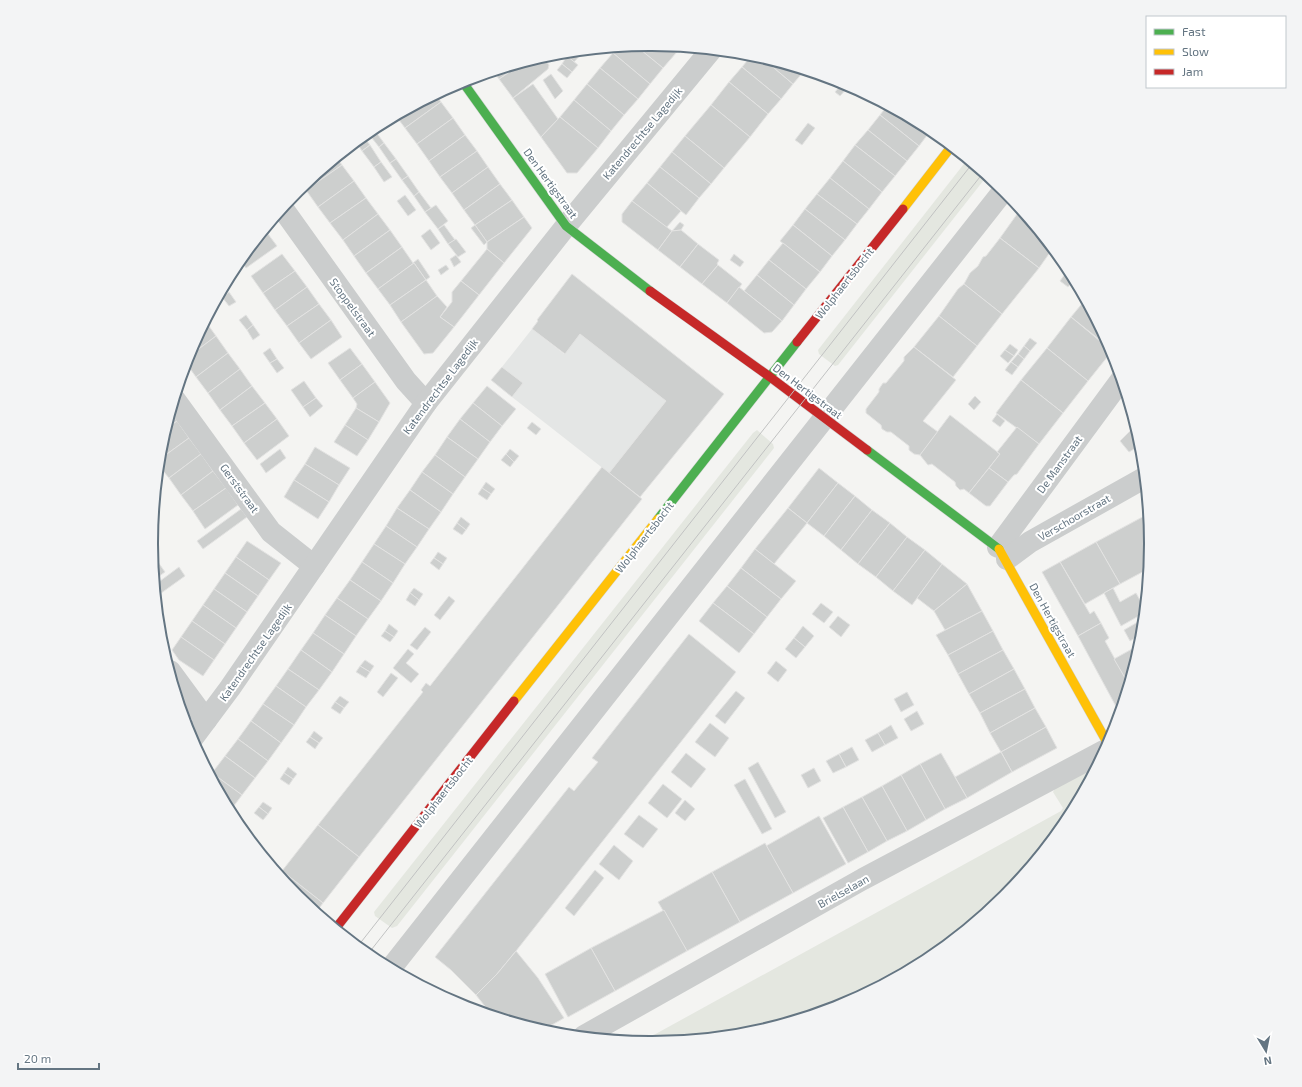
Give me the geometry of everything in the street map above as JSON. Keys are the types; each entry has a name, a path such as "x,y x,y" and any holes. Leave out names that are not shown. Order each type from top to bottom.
{"street":[{"name":"Katendrechtse Lagedijk","path":"196,733 230,688 426,403 566,226 707,54"},
{"name":"Den Hertigstraat","path":"466,87 566,226 671,307 770,377 1002,553 1104,737"},
{"name":"Wolphaertsbocht","path":"339,924 948,151"},
{"path":"394,964 1000,196"},
{"name":"Stoppelstraat","path":"287,213 406,381 426,403"},
{"name":"De Manstraat","path":"1002,553 1117,386"},
{"name":"Gerststraat","path":"179,405 271,532 314,566"},
{"name":"Verschoorstraat","path":"1002,553 1030,542 1139,481"},
{"path":"179,683 206,720"},
{"name":"Brielselaan","path":"591,1032 863,879 1095,756"}],"shaded area":[{"path":"964,164 976,173 984,180 838,365 835,366 819,354 818,350"},
{"path":"532,329 564,354 580,334 666,401 609,473 512,397 523,383 502,367"},
{"path":"757,430 773,444 774,448 397,926 392,928 375,916 374,912 753,433"},
{"path":"1090,767 1078,790 1060,817 1042,843 1021,868 976,914 925,953 866,986 839,999 809,1010 747,1027 715,1032 652,1036 1061,811 1063,808 1053,792 1056,787"}],"building":[{"path":"642,51 676,53 663,68"},
{"path":"642,51 663,68 650,84 613,53"},
{"path":"613,53 650,84 638,99 600,68"},
{"path":"579,56 574,62 569,58"},
{"path":"566,58 569,58 578,65 572,72 562,64"},
{"path":"748,60 772,67 793,84 781,99 742,67"},
{"path":"547,62 549,65 548,69 513,98 499,79 509,72 524,68"},
{"path":"562,64 572,72 567,78 557,70"},
{"path":"742,67 781,99 768,114 729,82"},
{"path":"772,67 801,75 793,84"},
{"path":"600,68 638,99 624,115 587,84"},
{"path":"509,72 499,79 497,76"},
{"path":"551,74 563,91 555,99 543,80"},
{"path":"729,82 768,114 750,137 711,105"},
{"path":"533,84 558,119 541,137 513,98"},
{"path":"587,84 624,115 611,131 574,100"},
{"path":"838,88 845,91 840,96 835,92"},
{"path":"439,99 441,102 405,128 399,120"},
{"path":"574,100 611,131 598,148 560,117"},
{"path":"441,102 453,118 417,144 405,128"},
{"path":"711,105 750,137 724,168 685,136"},
{"path":"884,110 927,135 919,146 880,115"},
{"path":"880,115 919,146 907,161 868,130"},
{"path":"560,117 598,148 577,173 567,173 541,137"},
{"path":"453,118 465,135 429,161 417,144"},
{"path":"808,123 815,128 802,145 795,140"},
{"path":"868,130 907,161 895,176 855,145"},
{"path":"377,134 384,143 379,147 372,138"},
{"path":"465,135 477,151 440,177 429,161"},
{"path":"685,136 724,168 711,184 672,152"},
{"path":"367,141 370,145 362,151 359,147"},
{"path":"384,143 396,159 390,163 379,147"},
{"path":"370,145 381,162 374,167 362,151"},
{"path":"855,145 895,176 882,192 843,161"},
{"path":"477,151 488,167 452,193 440,177"},
{"path":"672,152 711,184 699,198 660,167"},
{"path":"396,159 408,176 402,180 390,163"},
{"path":"843,161 882,192 869,209 830,178"},
{"path":"340,162 342,165 314,184"},
{"path":"381,162 392,177 384,182 374,167"},
{"path":"342,165 354,181 318,207 307,191 314,184"},
{"path":"488,167 500,184 464,210 452,193"},
{"path":"660,167 699,198 686,215 647,183"},
{"path":"408,176 419,192 414,196 402,180"},
{"path":"830,178 869,209 857,224 817,194"},
{"path":"354,181 366,198 330,223 318,207"},
{"path":"647,183 681,211 666,228 632,201"},
{"path":"500,184 512,200 475,225 464,210"},
{"path":"419,192 431,208 425,212 414,196"},
{"path":"817,194 857,224 845,240 805,209"},
{"path":"405,195 416,210 408,216 397,201"},
{"path":"366,198 378,214 343,240 330,223"},
{"path":"512,200 524,217 487,242 475,225"},
{"path":"632,201 672,231 658,250 622,222 622,214"},
{"path":"436,205 448,221 438,229 425,212"},
{"path":"805,209 845,240 832,256 793,225"},
{"path":"378,214 390,230 354,256 343,240"},
{"path":"1017,214 1049,254 1039,268 1000,238"},
{"path":"524,217 532,228 504,263 487,249 487,242"},
{"path":"680,222 684,225 681,230 672,231"},
{"path":"444,225 455,240 448,244 438,229"},
{"path":"475,225 487,242 484,245 471,228"},
{"path":"793,225 832,256 820,272 780,241"},
{"path":"430,229 440,243 431,250 421,236"},
{"path":"390,230 402,247 366,273 354,256"},
{"path":"681,230 698,244 680,267 658,250 672,231"},
{"path":"268,234 277,246 246,268 245,266"},
{"path":"1000,238 1039,268 1002,314 964,284 970,273 978,266 983,257 986,256"},
{"path":"456,239 466,252 458,257 448,244"},
{"path":"783,243 820,272 806,289 769,260"},
{"path":"698,244 719,260 718,265 702,284 680,267"},
{"path":"402,247 413,263 418,259 430,277 426,280 414,263 378,289 366,273"},
{"path":"487,249 504,263 479,295 461,281"},
{"path":"282,254 295,271 263,293 251,276"},
{"path":"734,254 744,262 740,267 730,260"},
{"path":"456,255 461,262 454,267 450,259"},
{"path":"769,260 806,289 794,305 757,275"},
{"path":"414,263 426,280 390,305 378,289"},
{"path":"446,265 449,269 441,275 438,270"},
{"path":"718,265 742,284 727,303 702,284"},
{"path":"295,271 307,287 275,310 263,293"},
{"path":"572,274 724,394 640,497 609,473 666,401 580,334 565,354 532,329 538,321 537,320"},
{"path":"757,275 794,305 782,321 744,291"},
{"path":"1064,276 1070,285 1068,287 1060,281"},
{"path":"426,280 437,296 401,322 390,305"},
{"path":"461,281 479,295 454,327 440,317 452,302 452,292"},
{"path":"964,284 1002,314 977,346 939,316 958,289"},
{"path":"307,287 319,304 287,326 275,310"},
{"path":"739,287 782,321 772,332 764,333 727,303"},
{"path":"229,292 236,302 229,306 223,299"},
{"path":"437,296 447,307 440,317 454,327 433,353 424,354 401,322"},
{"path":"319,304 331,320 299,343 287,326"},
{"path":"1082,304 1099,339 1071,317"},
{"path":"246,315 253,325 247,330 239,320"},
{"path":"939,316 977,346 953,377 914,347"},
{"path":"1071,317 1100,341 1107,357 1088,381 1047,348"},
{"path":"331,320 342,337 311,359 299,343"},
{"path":"253,325 260,335 253,340 247,330"},
{"path":"209,326 216,336 199,349"},
{"path":"216,336 228,353 196,377 191,370 199,349"},
{"path":"1030,338 1037,343 1030,351 1024,346"},
{"path":"1010,344 1018,350 1014,356 1005,350"},
{"path":"1024,346 1030,351 1024,359 1018,354"},
{"path":"914,347 956,380 923,421 938,432 920,455 914,454 909,450 909,446 891,432 887,432 882,429 881,425 866,413 866,409 879,392 879,389 883,383 886,383 904,361 904,357"},
{"path":"270,348 277,359 270,363 263,353"},
{"path":"350,348 362,364 340,380 328,363"},
{"path":"1047,348 1088,381 1063,413 1021,380"},
{"path":"1005,350 1014,356 1008,363 1000,356"},
{"path":"228,353 240,369 208,393 196,377"},
{"path":"1018,354 1024,359 1018,367 1011,362"},
{"path":"277,359 284,368 277,373 270,363"},
{"path":"1011,362 1018,367 1012,375 1005,370"},
{"path":"362,364 375,382 353,398 340,380"},
{"path":"502,367 523,383 512,397 491,380"},
{"path":"240,369 252,386 220,410 208,393"},
{"path":"1021,380 1063,413 1039,444 996,413"},
{"path":"304,381 316,398 303,407 291,390"},
{"path":"375,382 390,403 379,422 356,408 357,404 353,398"},
{"path":"252,386 265,403 232,426 220,410"},
{"path":"487,386 516,409 502,426 473,403"},
{"path":"975,396 981,402 974,410 968,404"},
{"path":"316,398 323,406 310,417 303,407"},
{"path":"265,403 277,419 244,443 232,426"},
{"path":"473,403 502,426 490,442 460,419"},
{"path":"356,408 379,422 368,440 345,425"},
{"path":"997,414 1005,421 1000,427 992,421"},
{"path":"950,415 1000,454 969,493 964,489 960,490 956,486 955,482 932,464 928,465 920,455"},
{"path":"277,419 289,436 257,460 244,443"},
{"path":"460,419 490,442 478,459 447,437"},
{"path":"177,421 189,438 167,454 168,447 173,424"},
{"path":"532,422 541,429 536,435 527,428"},
{"path":"345,425 368,440 357,456 334,442"},
{"path":"1017,427 1039,444 1017,474 1014,475 1008,482 989,468 1000,454 997,452"},
{"path":"1130,431 1134,449 1129,452 1120,441"},
{"path":"447,437 478,459 465,477 435,455"},
{"path":"189,438 201,454 169,478 164,472 167,454"},
{"path":"315,447 350,468 339,485 305,464"},
{"path":"280,449 286,458 266,473 260,464"},
{"path":"510,449 519,456 514,462 506,454"},
{"path":"201,454 213,471 181,495 169,478"},
{"path":"506,454 514,462 510,467 501,460"},
{"path":"435,455 465,477 453,494 422,472"},
{"path":"305,464 339,485 329,502 294,480"},
{"path":"602,467 642,499 359,857 318,825 423,692 421,690 426,683 430,686"},
{"path":"819,468 838,483 807,523 788,508"},
{"path":"989,468 1008,482 990,506 986,506 969,493"},
{"path":"213,471 226,488 193,511 181,495"},
{"path":"422,472 453,494 441,512 410,490"},
{"path":"294,480 329,502 318,519 284,497"},
{"path":"486,482 495,489 491,494 482,488"},
{"path":"838,483 855,496 824,536 807,523"},
{"path":"226,488 238,505 205,529 193,511"},
{"path":"482,488 491,494 487,500 478,494"},
{"path":"410,490 441,512 429,529 397,508"},
{"path":"855,496 872,510 841,550 824,536"},
{"path":"397,508 429,529 417,547 386,526"},
{"path":"788,508 807,523 774,564 755,549"},
{"path":"241,509 247,517 203,549 197,541"},
{"path":"872,510 890,523 858,564 841,550"},
{"path":"461,517 470,524 466,530 457,523"},
{"path":"1142,517 1144,544 1142,572 1120,584 1096,542"},
{"path":"457,523 466,530 462,535 453,529"},
{"path":"890,523 907,537 876,577 858,564"},
{"path":"386,526 417,547 405,564 374,544"},
{"path":"907,537 925,550 893,591 876,577"},
{"path":"247,541 281,563 269,580 236,557"},
{"path":"1096,542 1120,584 1085,604 1060,562"},
{"path":"374,544 405,564 393,583 362,562"},
{"path":"755,549 796,581 781,599 741,568"},
{"path":"925,550 942,564 912,605 893,591"},
{"path":"438,552 447,558 443,564 434,558"},
{"path":"236,557 269,580 258,596 225,573"},
{"path":"434,558 443,564 439,570 430,563"},
{"path":"362,562 393,583 381,601 350,580"},
{"path":"1060,562 1090,614 1094,611 1101,623 1078,636 1042,572"},
{"path":"159,564 165,572 160,576"},
{"path":"942,564 967,584 934,611 917,598"},
{"path":"179,567 185,576 162,593 160,581"},
{"path":"741,568 781,599 767,617 727,586"},
{"path":"225,573 258,596 247,612 214,589"},
{"path":"350,580 381,601 368,619 337,598"},
{"path":"967,584 982,611 945,630 934,611"},
{"path":"727,586 767,617 754,634 713,603"},
{"path":"414,588 423,594 419,600 410,593"},
{"path":"1113,588 1120,602 1136,593 1140,600 1138,617 1121,626 1104,593"},
{"path":"214,589 247,612 236,628 203,605"},
{"path":"410,593 419,600 415,606 406,600"},
{"path":"449,596 455,601 440,620 434,615"},
{"path":"337,598 368,619 356,636 325,615"},
{"path":"713,603 754,634 739,653 699,621"},
{"path":"821,603 833,612 824,623 812,614"},
{"path":"203,605 236,628 225,644 192,621"},
{"path":"982,611 993,631 948,655 936,635"},
{"path":"325,615 356,636 344,654 313,633"},
{"path":"838,616 850,625 841,637 829,627"},
{"path":"192,621 225,644 214,660 181,637"},
{"path":"1101,623 1109,638 1105,641 1125,677 1116,706 1078,636"},
{"path":"1137,623 1134,639 1130,641 1124,630"},
{"path":"389,624 398,631 394,637 385,631"},
{"path":"803,626 814,636 805,647 794,638"},
{"path":"425,627 431,632 417,650 410,645"},
{"path":"385,631 394,637 390,642 381,636"},
{"path":"993,631 1003,650 958,674 948,655"},
{"path":"313,633 344,654 332,672 301,650"},
{"path":"689,634 736,672 516,951 497,974 476,995 451,970 435,957 569,787 574,791 598,762 592,758"},
{"path":"181,637 214,660 203,676 179,660 172,650"},
{"path":"794,638 805,647 796,658 785,649"},
{"path":"408,649 414,654 406,663 419,674 411,683 393,668"},
{"path":"1132,649 1125,678 1114,659"},
{"path":"301,650 332,672 319,690 288,669"},
{"path":"1003,650 1014,669 969,694 958,674"},
{"path":"365,660 374,666 370,672 360,666"},
{"path":"776,661 787,670 778,682 767,673"},
{"path":"360,666 370,672 366,678 356,672"},
{"path":"288,669 319,690 306,707 276,686"},
{"path":"1014,669 1025,689 980,713 969,694"},
{"path":"391,673 398,678 383,697 377,692"},
{"path":"276,686 306,707 294,725 263,704"},
{"path":"1025,689 1035,708 990,733 980,713"},
{"path":"736,691 745,698 725,724 715,716"},
{"path":"907,692 914,705 901,712 894,699"},
{"path":"340,696 349,702 344,708 335,702"},
{"path":"335,702 344,708 340,714 331,708"},
{"path":"263,704 294,725 281,743 251,721"},
{"path":"1035,708 1046,727 1001,752 990,733"},
{"path":"917,711 924,724 911,731 904,719"},
{"path":"251,721 281,743 268,761 238,739"},
{"path":"710,723 729,738 715,757 695,742"},
{"path":"891,725 898,738 885,745 878,733"},
{"path":"1046,727 1057,748 1012,772 1001,752"},
{"path":"314,731 323,738 319,743 310,737"},
{"path":"878,733 885,745 872,752 865,740"},
{"path":"310,737 319,743 315,749 306,742"},
{"path":"238,739 268,761 255,778 225,756"},
{"path":"852,747 859,760 846,767 839,754"},
{"path":"1001,752 1012,772 967,798 955,777"},
{"path":"686,753 706,769 691,788 671,772"},
{"path":"941,753 967,798 945,809 920,764"},
{"path":"839,754 846,767 833,773 826,761"},
{"path":"225,756 255,778 242,795 217,777 214,770"},
{"path":"758,762 786,812 775,818 748,768"},
{"path":"920,764 945,809 926,820 901,775"},
{"path":"288,767 297,774 293,779 284,773"},
{"path":"814,768 821,781 808,788 801,775"},
{"path":"284,773 293,779 289,785 280,779"},
{"path":"901,775 926,820 907,831 882,786"},
{"path":"217,777 242,795 234,805"},
{"path":"745,779 772,829 762,834 734,785"},
{"path":"663,784 682,799 667,818 648,803"},
{"path":"882,786 907,831 887,841 862,797"},
{"path":"862,797 887,841 868,852 843,807"},
{"path":"685,800 695,809 685,821 675,813"},
{"path":"263,802 272,808 268,814 259,807"},
{"path":"259,807 268,814 263,820 254,813"},
{"path":"843,807 868,852 848,863 823,818"},
{"path":"639,815 658,829 643,848 624,834"},
{"path":"819,816 846,864 793,893 766,846"},
{"path":"318,825 359,857 323,903 283,870"},
{"path":"765,843 793,893 740,922 712,872"},
{"path":"614,845 633,861 619,880 599,864"},
{"path":"595,870 604,878 574,916 565,908"},
{"path":"712,872 740,922 687,951 658,902"},
{"path":"288,876 323,903 319,908"},
{"path":"664,910 687,951 615,991 591,948"},
{"path":"591,948 615,991 568,1017 545,974"},
{"path":"516,951 538,978 564,1018 550,1026 486,1007 476,995 497,974"}],"tram line":[{"path":"361,942 969,168"},
{"path":"372,949 980,177"}],"traffic: fast":[{"path":"466,87 566,226 650,291"},
{"path":"658,519 797,342"},
{"path":"867,450 999,549"}],"traffic: slow":[{"path":"903,209 948,151"},
{"path":"514,701 658,519"},
{"path":"999,549 1104,737"}],"traffic: jam":[{"path":"797,342 903,209"},
{"path":"650,291 770,377 867,450"},
{"path":"339,924 514,701"}]}
